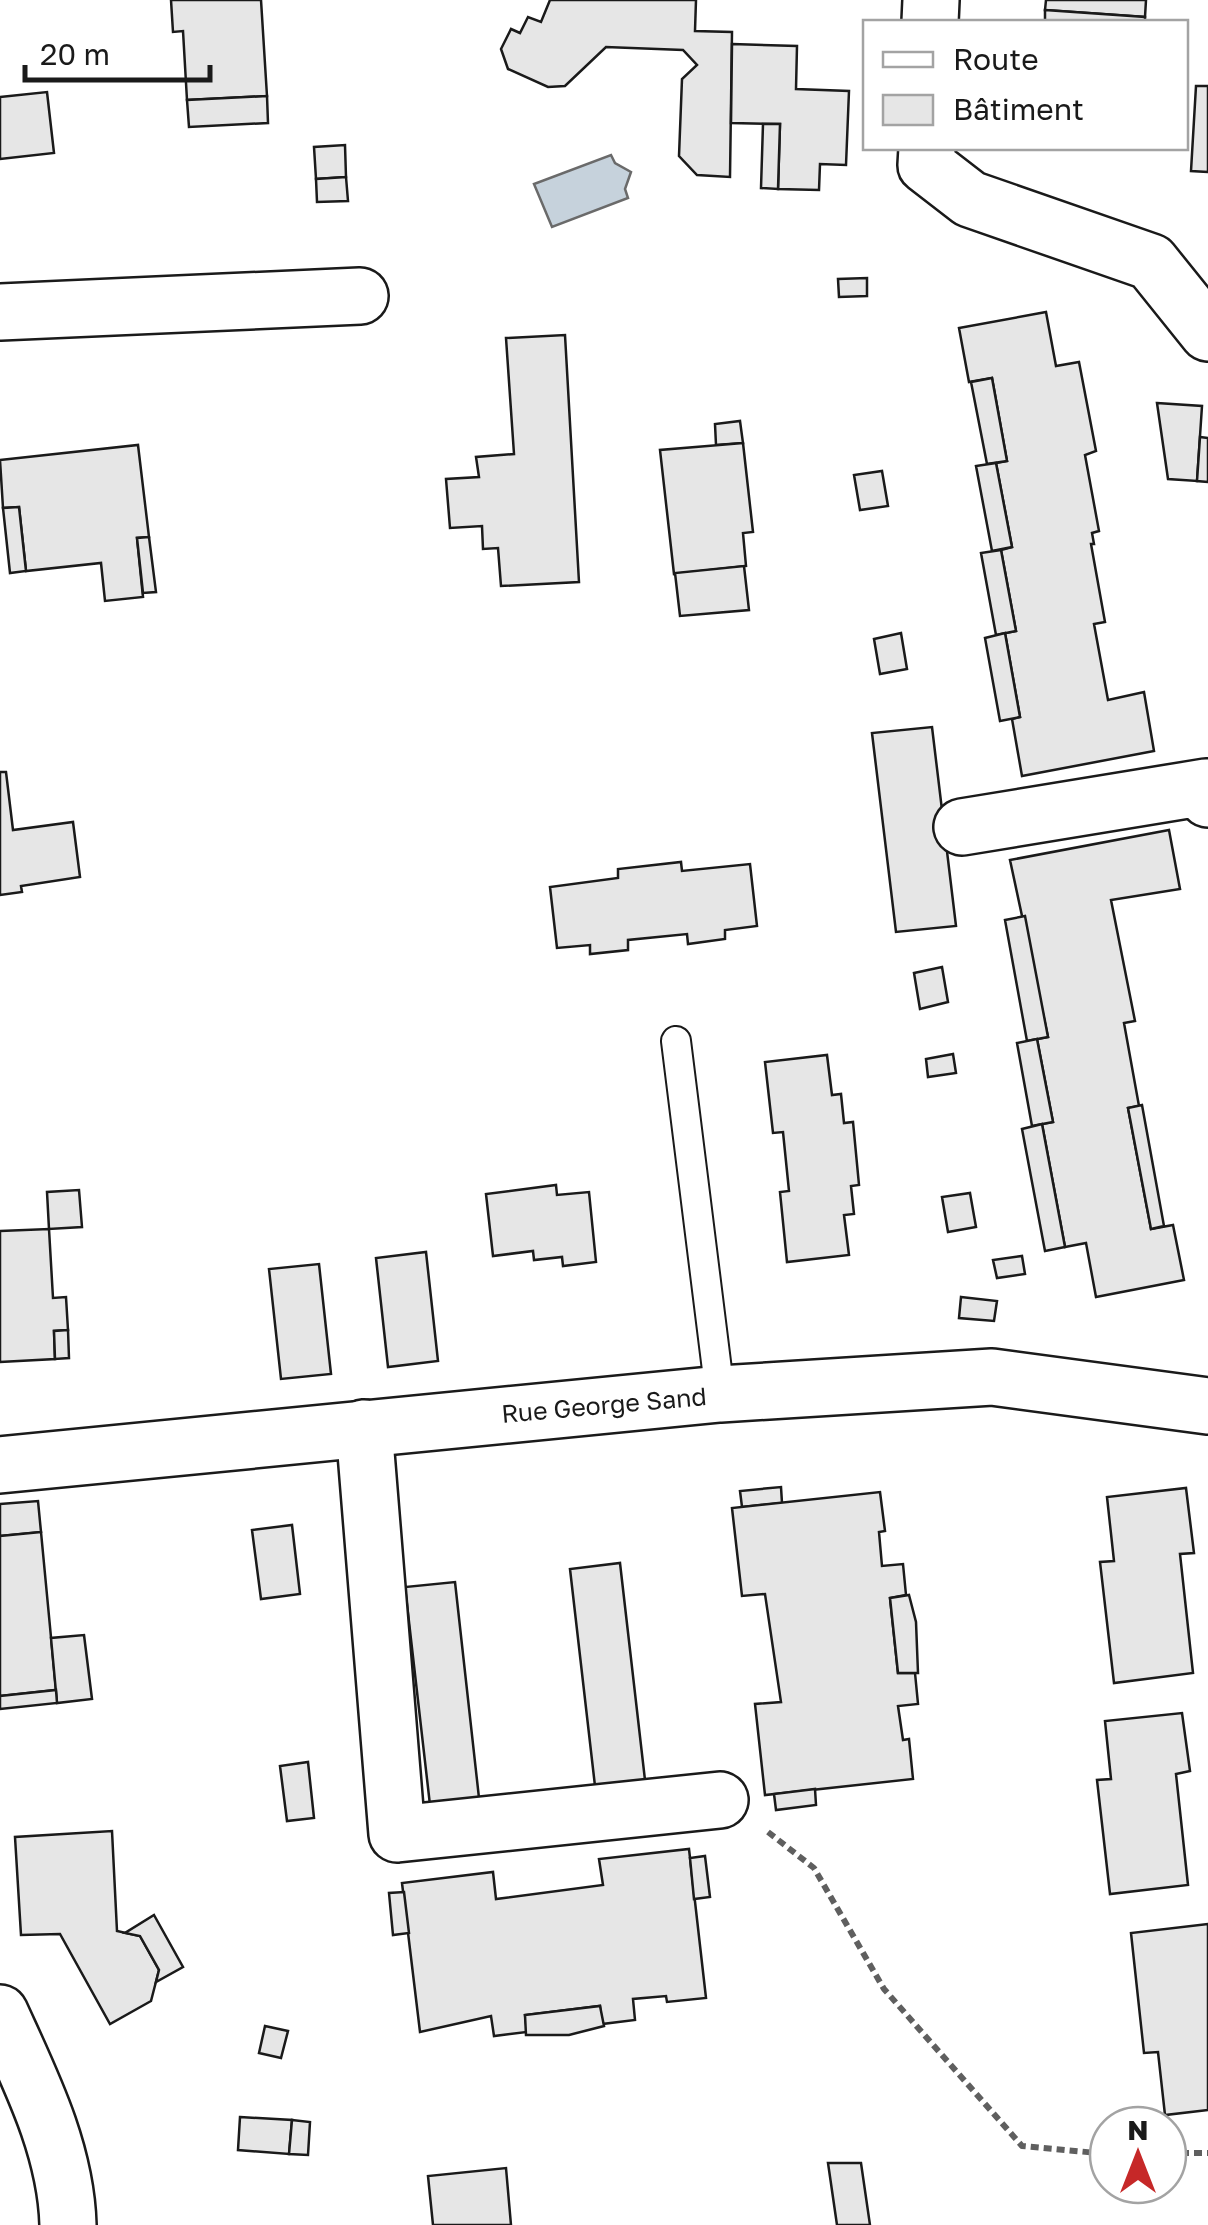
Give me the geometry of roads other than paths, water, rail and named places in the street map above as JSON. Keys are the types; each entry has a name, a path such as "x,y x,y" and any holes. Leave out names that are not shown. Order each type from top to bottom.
{"street":[{"path":"927,150 926,165 970,199 1151,262 1208,333"},
{"path":"0,312 360,296"},
{"path":"962,827 1206,788 1208,799"},
{"name":"Rue George Sand","path":"0,1465 720,1394 992,1376 1208,1406"},
{"path":"364,1428 397,1834 720,1800"},
{"path":"0,2013 42,2103 67,2193 68,2225"}],"lane":[{"path":"676,1041 720,1394"}]}
